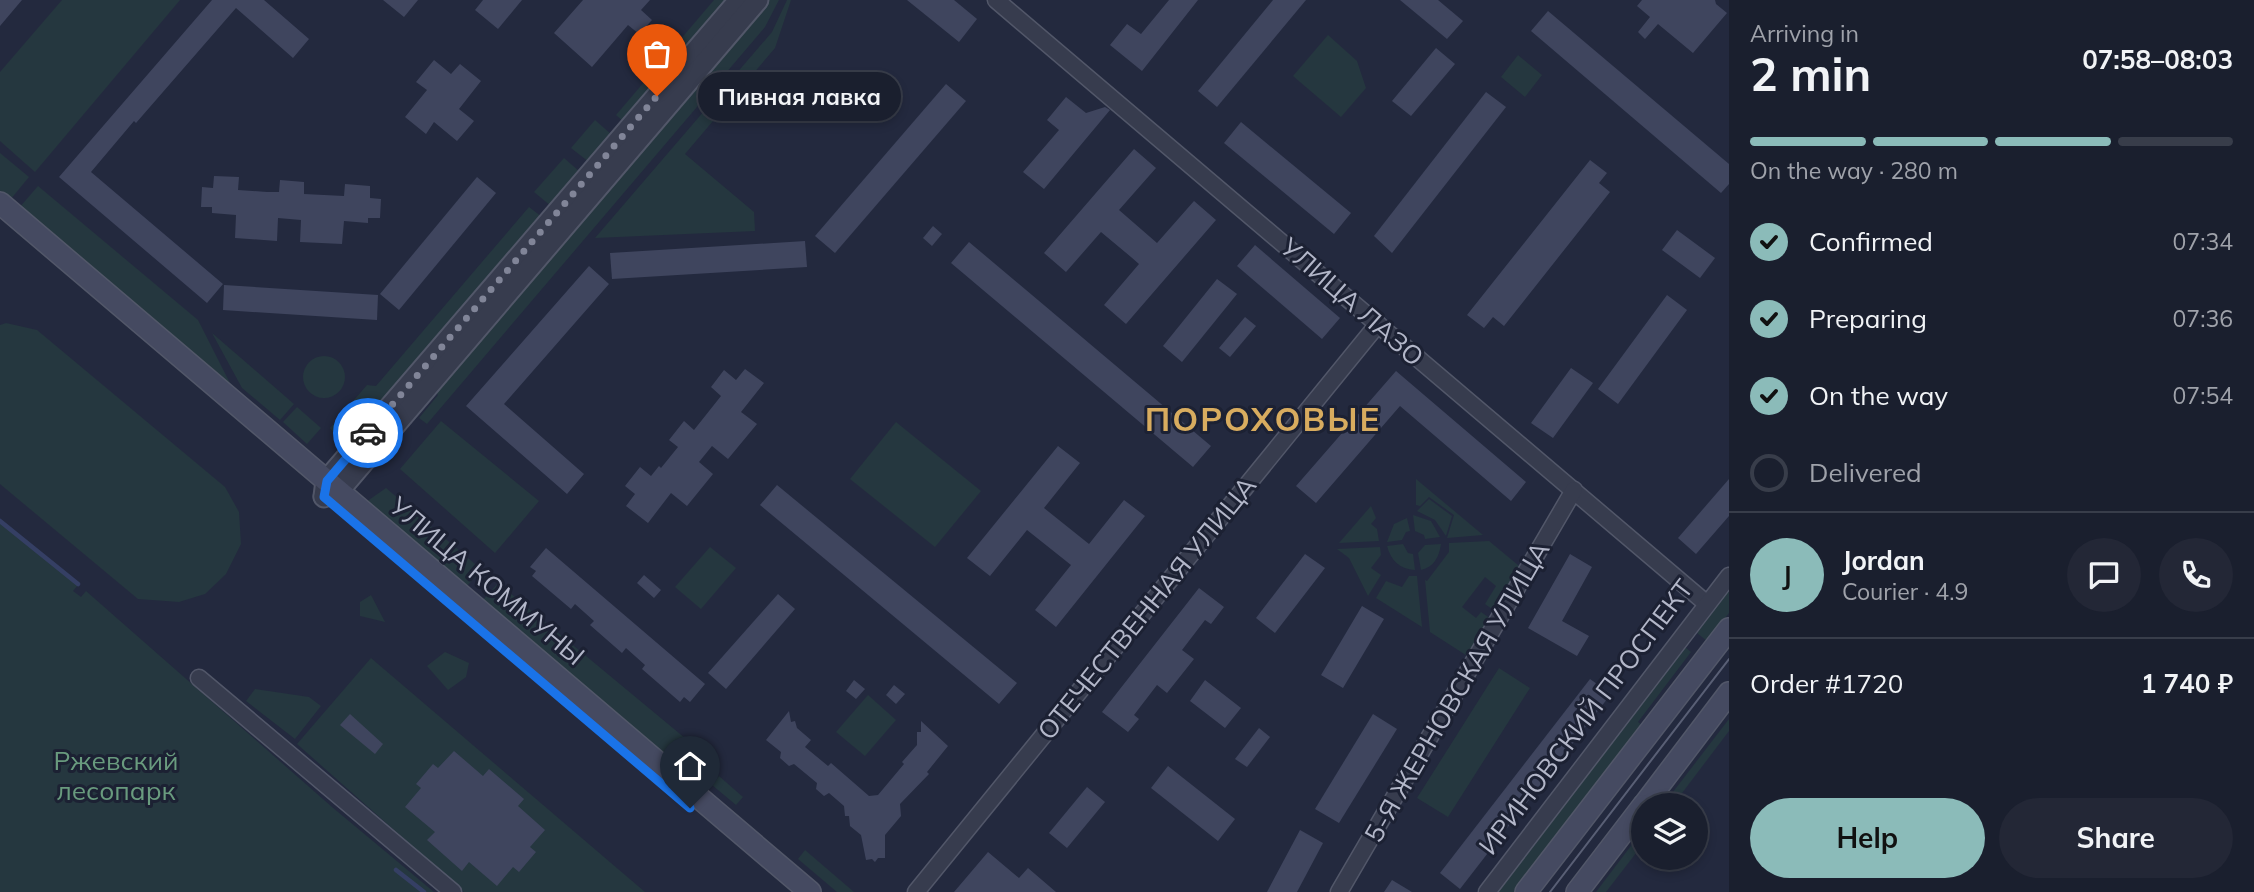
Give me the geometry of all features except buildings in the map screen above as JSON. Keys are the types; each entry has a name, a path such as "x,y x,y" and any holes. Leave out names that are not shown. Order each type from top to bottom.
{"main road":[{"name":"УЛИЦА КОММУНЫ","path":"0,204 789,892"},
{"name":"УЛИЦА КОММУНЫ","path":"0,222 330,490 810,892"},
{"path":"1526,892 1729,629"},
{"path":"1653,793 1729,693"},
{"path":"1577,892 1631,822"}],"street":[{"path":"330,490 739,0"},
{"path":"330,490 758,0"},
{"name":"УЛИЦА ЛАЗО","path":"996,0 1707,604"},
{"name":"ОТЕЧЕСТВЕННАЯ УЛИЦА","path":"916,892 1378,324"},
{"name":"5-Я ЖЕРНОВСКАЯ УЛИЦА","path":"1339,892 1573,490"},
{"name":"ИРИНОВСКИЙ ПРОСПЕКТ","path":"1487,892 1729,576"},
{"path":"199,678 453,892"}],"green space":[{"path":"62,0 180,0 35,172 0,141 0,72"},
{"path":"714,0 728,0 624,122 616,115"},
{"path":"765,0 779,0 765,27 427,424 419,418 438,395 433,389"},
{"path":"787,0 791,0 775,48 685,154 754,212 755,231 595,238 772,32"},
{"path":"1328,35 1357,61 1366,88 1341,117 1293,76"},
{"path":"1518,55 1542,75 1525,97 1501,77"},
{"path":"595,120 612,135 589,162 571,148"},
{"path":"0,153 29,177 10,200 0,192"},
{"path":"564,158 580,172 551,206 534,192"},
{"path":"38,186 198,320 234,391 19,208"},
{"path":"529,207 542,217 345,446 330,428 367,385 376,386"},
{"path":"6,323 37,330 225,487 239,512 241,544 226,574 205,594 179,602 138,599 0,484 0,325"},
{"path":"212,333 294,404 280,420 242,388"},
{"path":"324,356 339,362 345,377 339,392 324,398 309,392 303,377 309,362"},
{"path":"297,407 321,428 307,444 283,422"},
{"path":"441,421 539,501 495,553 400,469"},
{"path":"896,422 981,491 935,547 850,479"},
{"path":"1416,479 1483,535 1447,538 1454,515 1429,497 1420,506 1416,505"},
{"path":"386,488 482,570 466,587 366,502"},
{"path":"1429,499 1452,516 1446,536 1435,520 1417,511"},
{"path":"1371,506 1376,518 1371,524 1377,529 1379,541 1339,543"},
{"path":"1413,515 1431,521 1440,537 1425,539 1424,535 1415,531"},
{"path":"1407,518 1410,531 1406,532 1402,540 1387,542 1394,524"},
{"name":"Ржевский лесопарк","path":"0,523 78,585 73,591 81,597 86,591 332,807 434,892 0,892"},
{"path":"1489,541 1524,570 1499,614 1485,604 1496,586 1485,577 1462,607 1476,618 1481,612 1494,621 1472,659 1430,632 1425,580 1427,581 1449,552 1449,543"},
{"path":"1403,544 1408,553 1413,554 1415,570 1397,563 1387,546"},
{"path":"1441,544 1435,561 1421,570 1418,553 1425,545"},
{"path":"710,547 736,568 701,609 675,587"},
{"path":"1380,547 1381,555 1371,568 1381,575 1368,596 1349,558 1337,549"},
{"path":"1409,576 1417,576 1422,627 1376,598 1386,581 1402,587"},
{"path":"498,583 703,753 687,775 481,602"},
{"path":"1729,590 1729,613 1707,641 1697,633"},
{"path":"371,595 385,622 360,616 360,602"},
{"path":"1685,647 1691,652 1638,722 1643,726 1515,892 1497,892"},
{"path":"445,652 469,663 466,677 448,690 427,666"},
{"path":"371,658 645,892 464,892 297,744"},
{"path":"1499,668 1530,688 1448,817 1417,798"},
{"path":"255,689 309,697 321,706 295,739 246,701"},
{"path":"868,695 896,720 865,756 836,732"},
{"path":"1729,719 1729,731 1682,793 1672,793"},
{"path":"719,776 743,797 736,805 712,785"},
{"path":"1631,846 1631,860 1606,892 1596,892"},
{"path":"805,850 854,892 837,892 798,859"}],"waterway":[{"path":"0,521 78,584"},
{"path":"396,870 424,892"}],"tram line":[{"path":"1550,892 1729,659"}],"way so far":[{"path":"368,433 657,96"}],"place":[{"name":"Пивная лавка","path":"657,96"}],"district":[{"name":"ПОРОХОВЫЕ","path":"1263,419"}],"route":[{"path":"368,433 327,481 324,497 690,808"}]}
